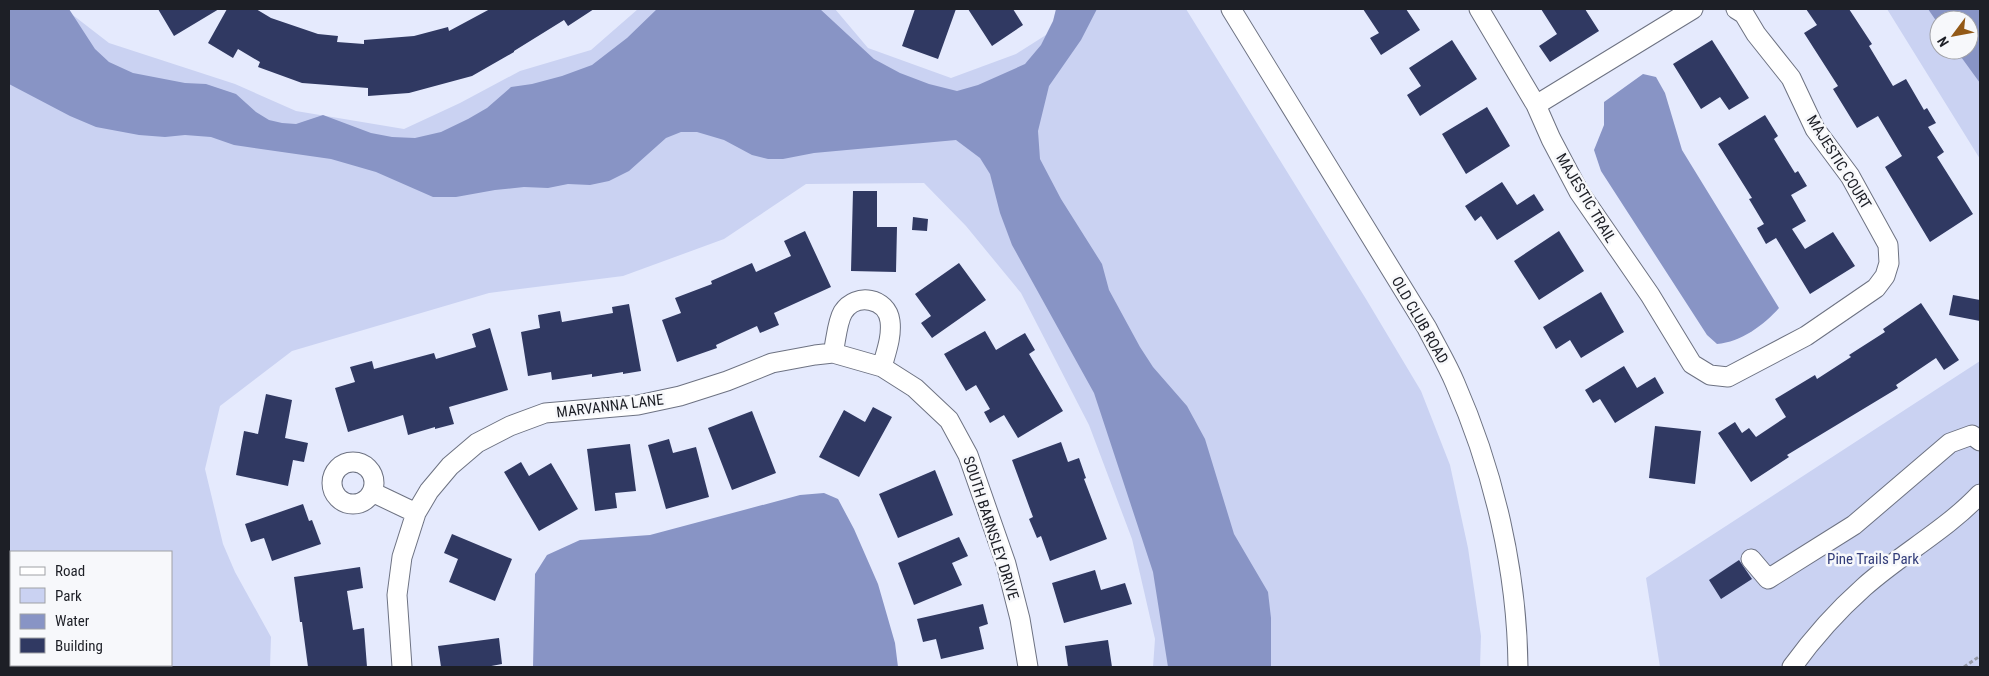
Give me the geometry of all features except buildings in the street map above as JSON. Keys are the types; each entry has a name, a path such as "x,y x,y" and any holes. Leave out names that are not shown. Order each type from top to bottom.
{"street":[{"name":"OLD CLUB ROAD","path":"1231,9 1427,328 1455,382 1485,462 1501,520 1513,591 1518,667"},
{"name":"MAJESTIC TRAIL","path":"1479,9 1536,106 1550,139 1579,192 1650,295 1692,364 1710,375"},
{"path":"1536,106 1692,9"},
{"name":"MAJESTIC COURT","path":"1710,375 1728,378 1806,336 1876,288 1885,276 1889,263 1888,245 1850,176 1815,129 1791,78 1756,34 1744,14 1736,9"},
{"path":"833,353 842,314 849,304 858,300 870,300 881,305 890,318 891,334 882,367"},
{"name":"MARVANNA LANE","path":"402,667 397,595 402,557 416,513 429,491 450,466 477,443 510,426 545,414 638,405 680,396 727,381 772,362 833,353 882,367"},
{"name":"SOUTH BARNSLEY DRIVE","path":"882,367 915,388 948,420 968,455 1006,564 1020,619 1028,667"},
{"path":"1751,558 1768,579 1854,525 1950,444 1972,435 1980,441"},
{"path":"372,492 416,513"},
{"path":"1792,667 1829,622 1864,587 1962,513 1980,494"}],"path":[{"path":"1964,667 1980,656"}],"green space":[{"path":"9,9 65,9 109,43 235,84 296,111 404,129 460,103 520,71 591,50 638,9 835,9 868,48 951,78 1016,54 1087,9 1186,9 1421,391 1450,465 1468,548 1481,636 1480,667 1153,667 1155,639 1132,539 1089,425 1021,293 966,226 924,183 806,184 724,239 623,276 489,293 292,351 220,406 205,469 223,544 235,572 271,637 270,667 9,667"},
{"path":"1887,9 1980,9 1980,159"},
{"name":"Pine Trails Park","path":"1980,361 1980,667 1660,667 1646,578"}],"water":[{"path":"9,9 69,9 95,49 109,62 133,73 185,83 206,84 236,94 256,112 269,120 296,124 323,115 371,133 392,137 415,138 441,132 468,119 487,108 511,87 562,76 592,65 627,38 657,9 820,9 874,59 900,73 929,84 957,91 978,85 1025,64 1041,45 1053,21 1056,9 1097,9 1081,40 1049,86 1038,131 1040,159 1061,199 1102,264 1109,290 1140,347 1153,367 1187,406 1205,439 1234,534 1268,592 1271,618 1271,667 1168,667 1153,572 1094,393 1012,245 1000,213 990,174 980,158 956,140 814,153 783,159 768,159 752,155 724,140 697,132 681,132 666,138 629,171 609,181 590,185 568,184 548,188 524,187 456,197 433,197 376,172 331,159 234,145 211,137 139,135 96,127 70,116 9,84"},
{"path":"1928,9 1980,9 1980,83 1963,60 1979,60 1979,10"},
{"path":"1643,74 1656,77 1665,93 1682,150 1779,308 1751,332 1726,343 1717,344 1707,335 1601,171 1594,150 1604,125 1604,102"},
{"path":"824,493 838,499 854,529 878,584 895,643 898,667 533,667 535,574 547,555 580,540 650,535 800,495"}]}
